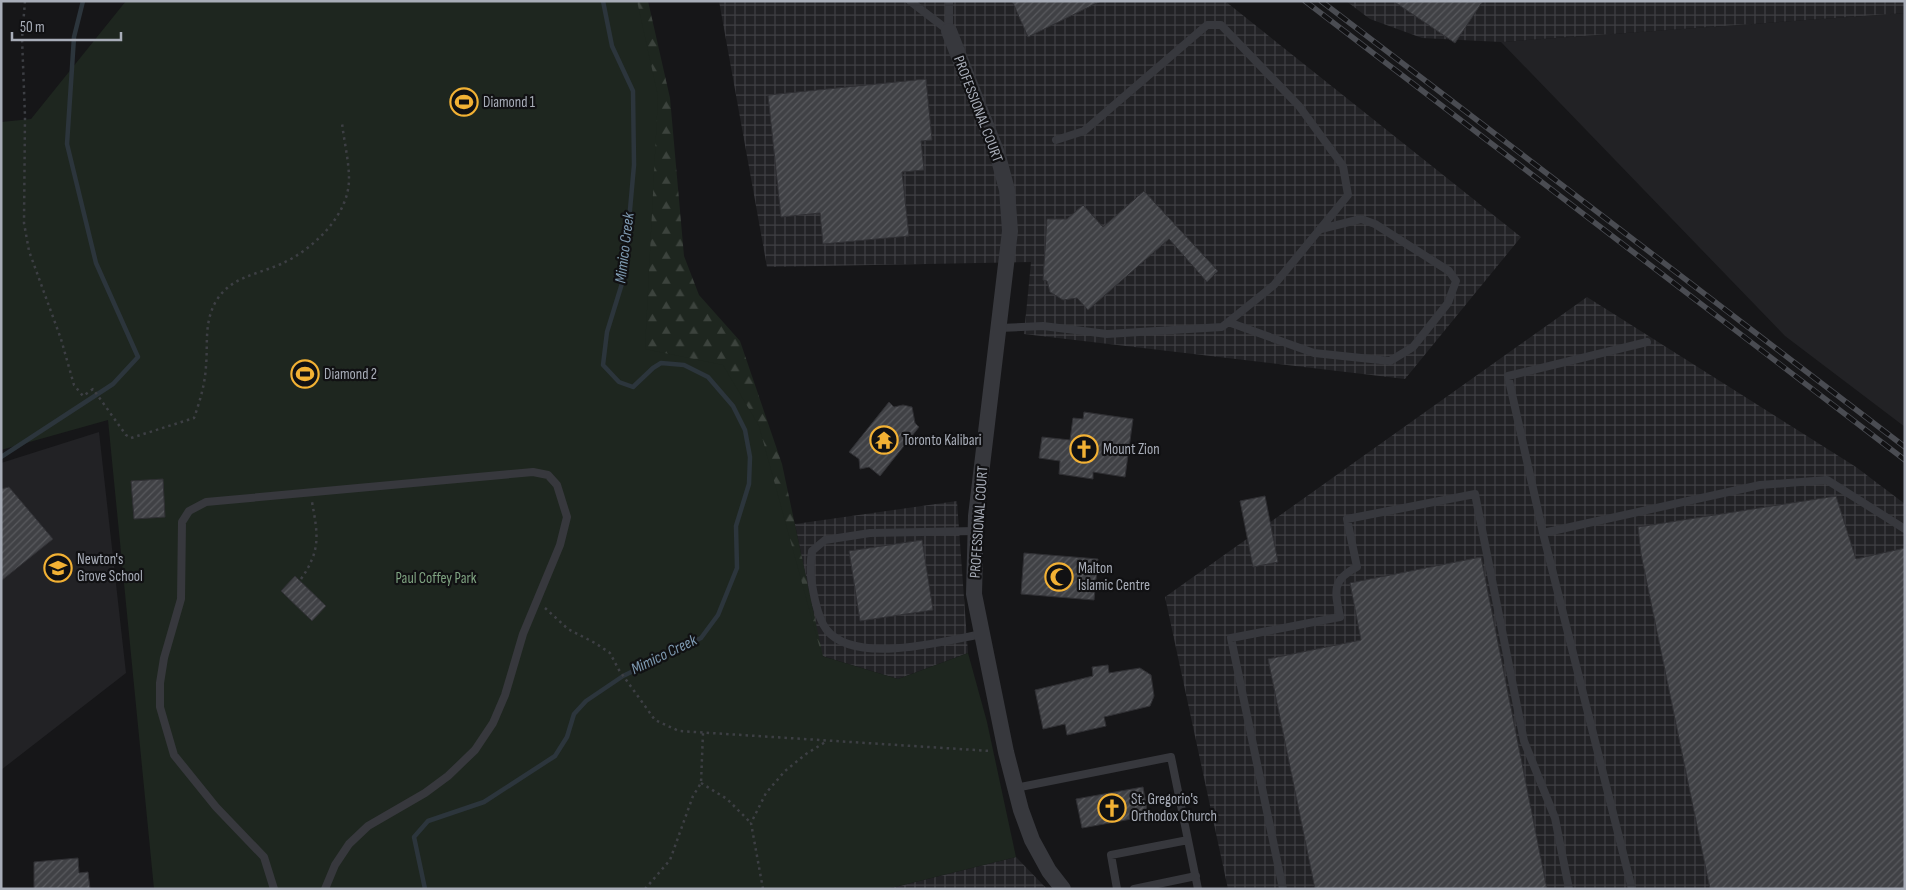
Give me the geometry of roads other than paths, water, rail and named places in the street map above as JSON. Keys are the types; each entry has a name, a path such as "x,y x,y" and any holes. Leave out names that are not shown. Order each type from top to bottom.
{"street":[{"name":"PROFESSIONAL COURT","path":"949,31 998,156 1007,190 1010,231 976,531 974,594 1006,752 1016,788 1032,840 1049,870 1063,889"}],"lane":[{"path":"910,1 949,31"},
{"path":"948,1 949,31"},
{"path":"999,328 1043,326 1108,334 1222,327 1274,285 1348,195 1343,166 1299,106 1221,25 1207,25 1084,131 1056,140"},
{"path":"1228,322 1314,353 1390,361 1413,347 1448,303 1456,281 1449,271 1375,224 1361,219 1320,229"},
{"path":"1632,889 1543,533 1508,376 1647,342"},
{"path":"274,889 264,857 216,808 174,755 160,707 160,683 164,658 181,599 182,522 190,511 206,502 533,472 548,475 556,485 567,517 560,545 537,599 493,723 475,750 448,776 425,793 368,826 349,844 335,865 325,889"},
{"path":"1543,533 1760,485 1827,480 1905,529"},
{"path":"1282,889 1231,638 1340,617 1336,591 1337,584 1347,572 1357,567 1347,519 1475,494 1524,742 1555,818 1569,889"},
{"path":"976,531 870,533 825,540 812,551 809,573 817,607 827,630 845,642 878,650 919,646 982,634"},
{"path":"1016,788 1171,757 1198,889"},
{"path":"1117,889 1111,855 1188,840"},
{"path":"1134,889 1196,876"}],"waterway":[{"path":"1,457 113,384 138,357 96,263 67,144 74,37 83,1"},
{"name":"Mimico Creek","path":"425,889 414,837 428,821 484,802 555,756 567,737 574,714 586,701 623,676 701,638 718,615 737,568 736,526 749,484 750,457 745,430 733,406 708,377 684,365 661,363 633,387 619,382 603,365 607,332 624,277 634,165 633,91 612,46 603,1"}],"railway":[{"path":"1305,1 1905,460"},
{"path":"1321,1 1905,447"}],"place":[{"name":"Diamond 1","path":"464,102"},
{"name":"Diamond 2","path":"305,374"},
{"name":"Toronto Kalibari","path":"884,440"},
{"name":"Mount Zion","path":"1084,449"},
{"name":"Newton's Grove School","path":"58,568"},
{"name":"Malton Islamic Centre","path":"1059,577"},
{"name":"St. Gregorio's Orthodox Church","path":"1112,808"}],"park label":[{"name":"Paul Coffey Park","path":"436,578"}]}
